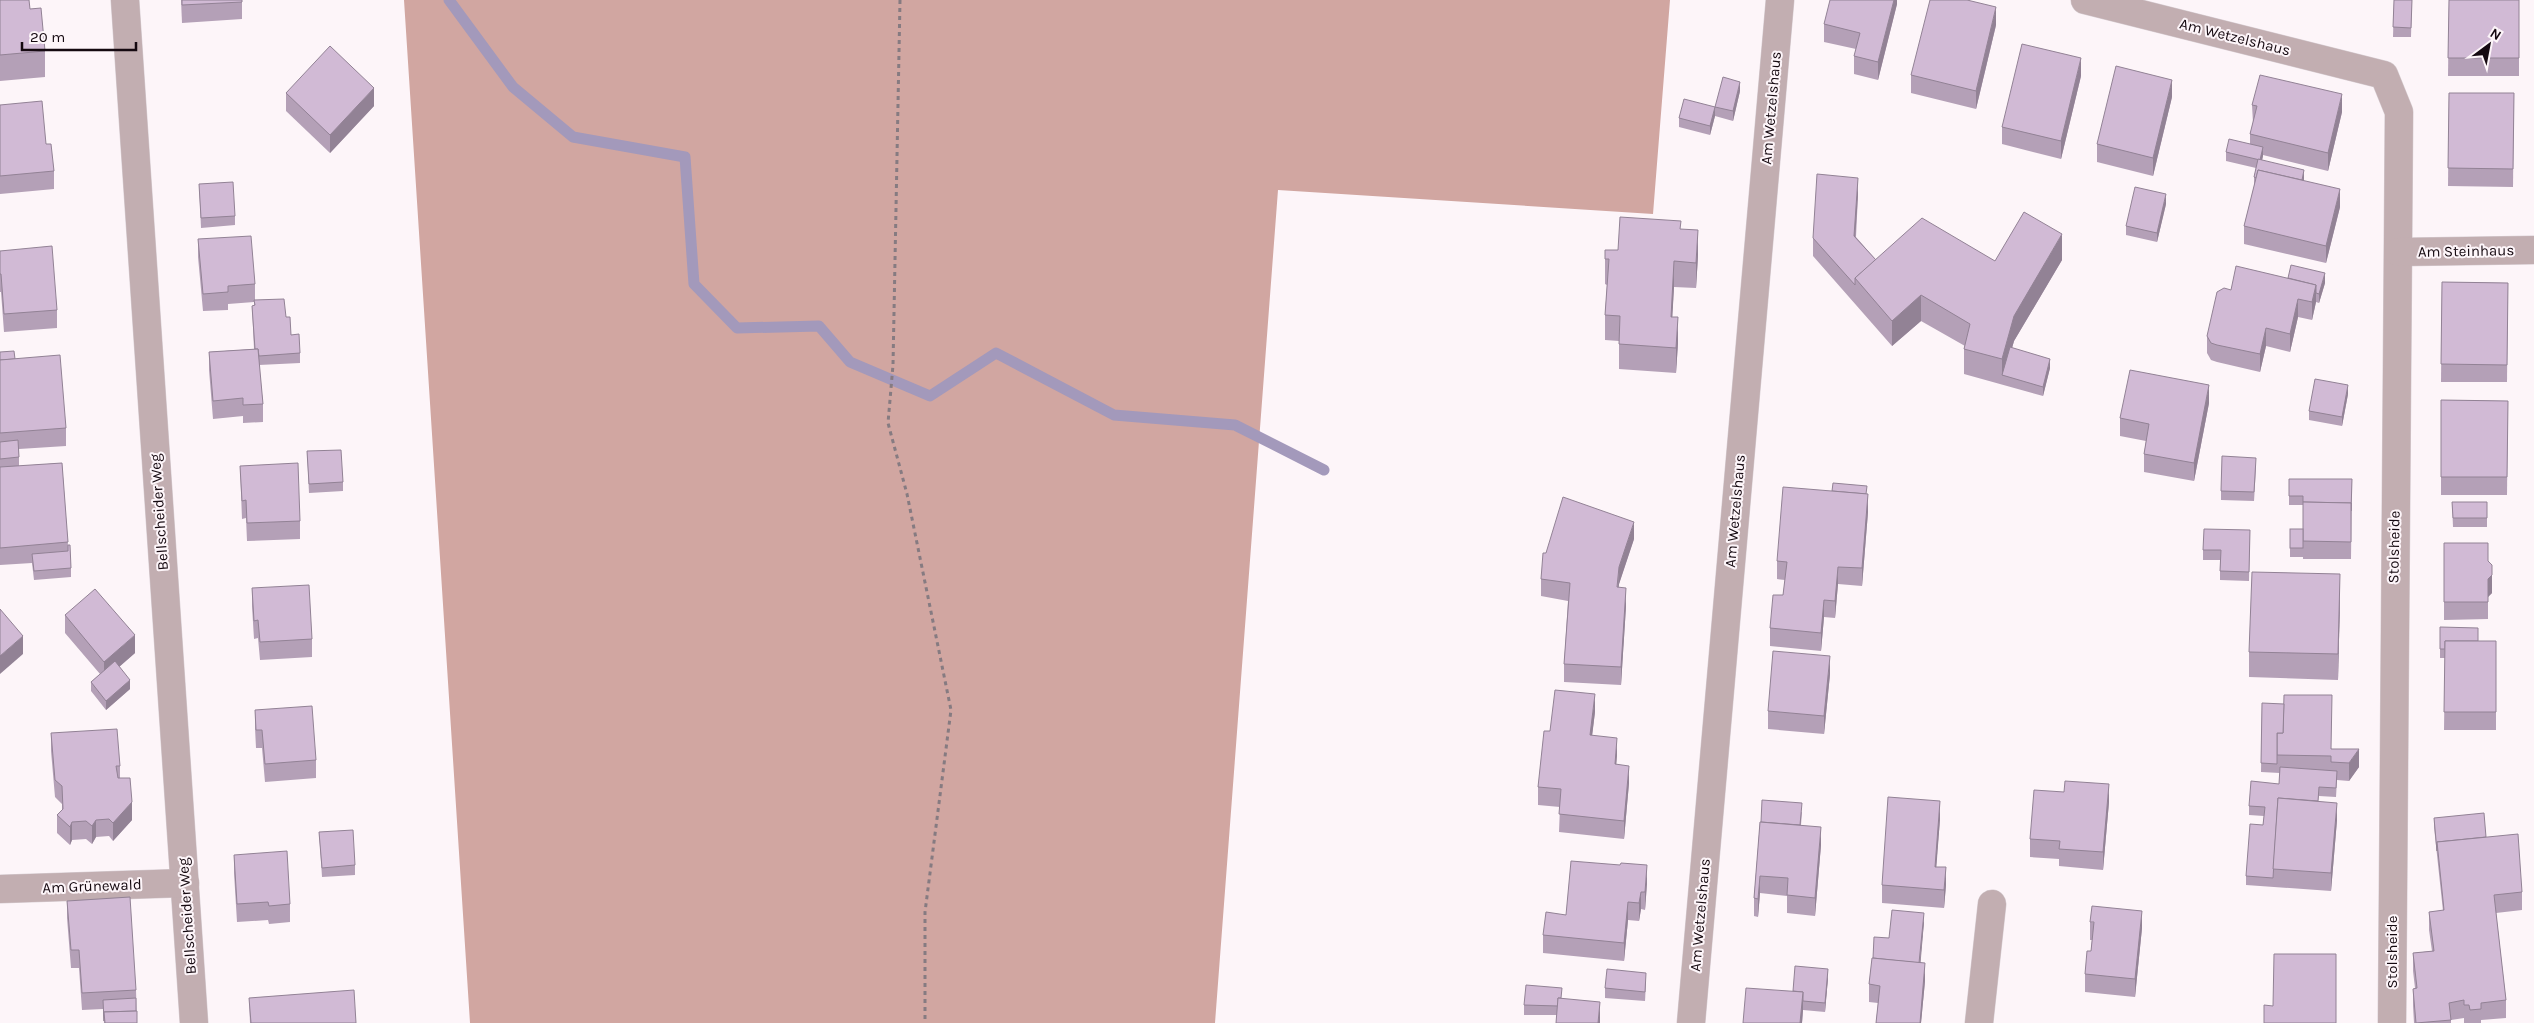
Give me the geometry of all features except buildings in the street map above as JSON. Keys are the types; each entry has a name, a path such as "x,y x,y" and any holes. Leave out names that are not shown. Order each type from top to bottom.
{"street":[{"name":"Bellscheider Weg","path":"125,0 194,1023"},
{"name":"Am Wetzelshaus","path":"1691,1023 1780,0"},
{"name":"Am Wetzelshaus","path":"2085,0 2384,74"},
{"name":"Stolsheide","path":"2384,74 2399,112 2393,678 2392,1023"},
{"name":"Am Steinhaus","path":"2399,252 2534,250"},
{"name":"Am Grünewald","path":"0,889 185,883"},
{"path":"1978,1023 1992,904"}],"path":[{"path":"900,0 893,365 888,423 908,494 951,710 925,912 925,1023"}],"shaded area":[{"path":"404,0 1670,0 1653,214 1278,190 1215,1023 470,1023"}],"waterway":[{"path":"449,0 513,87 573,137 685,157 694,284 737,328 819,326 850,362 930,396 996,353 1114,415 1235,425 1324,470"}]}
